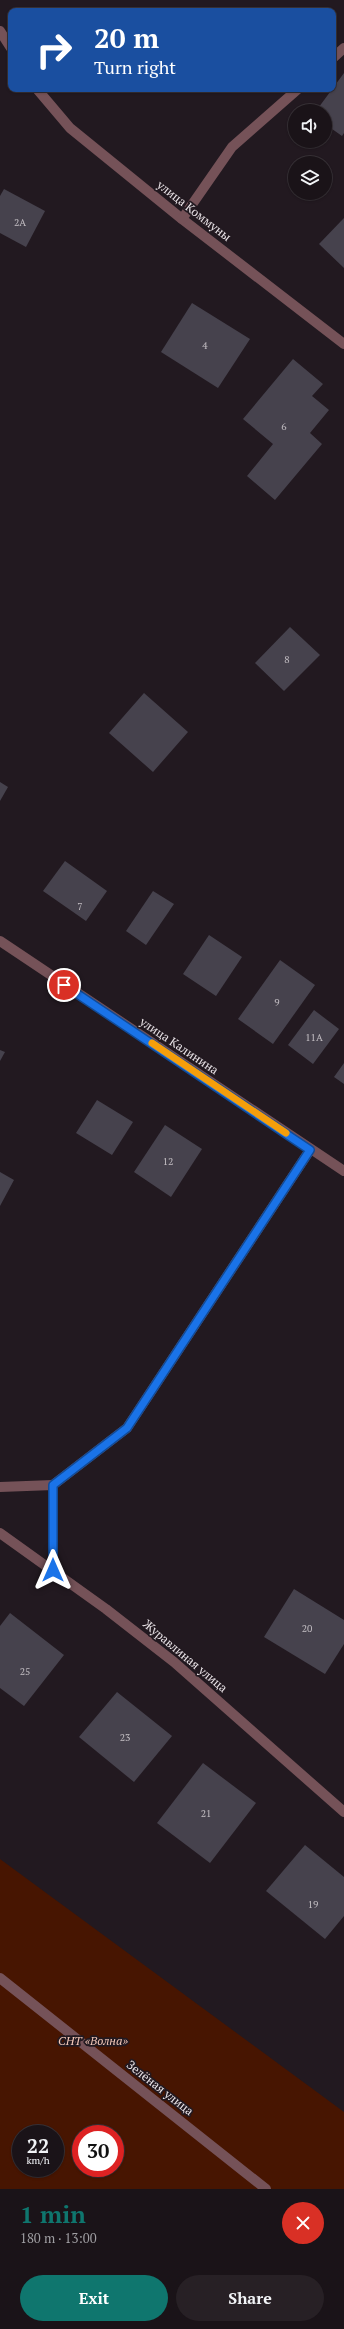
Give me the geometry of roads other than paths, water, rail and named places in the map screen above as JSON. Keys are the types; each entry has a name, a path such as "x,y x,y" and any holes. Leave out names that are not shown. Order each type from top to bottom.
{"street":[{"path":"0,31 8,43"},
{"path":"336,55 344,48"},
{"name":"улица Коммуны","path":"40,92 70,128 182,219 344,344"},
{"path":"182,219 232,147 295,92"},
{"name":"улица Калинина","path":"0,941 310,1150 344,1171"},
{"path":"0,1487 53,1485 127,1428 310,1150"},
{"path":"53,1485 53,1570"},
{"name":"Журавлиная улица","path":"0,1533 53,1570 174,1662 344,1812"},
{"name":"Зелёная улица","path":"0,1978 266,2189"}],"park label":[{"name":"СНТ «Волна»","path":"93,2041"}]}
